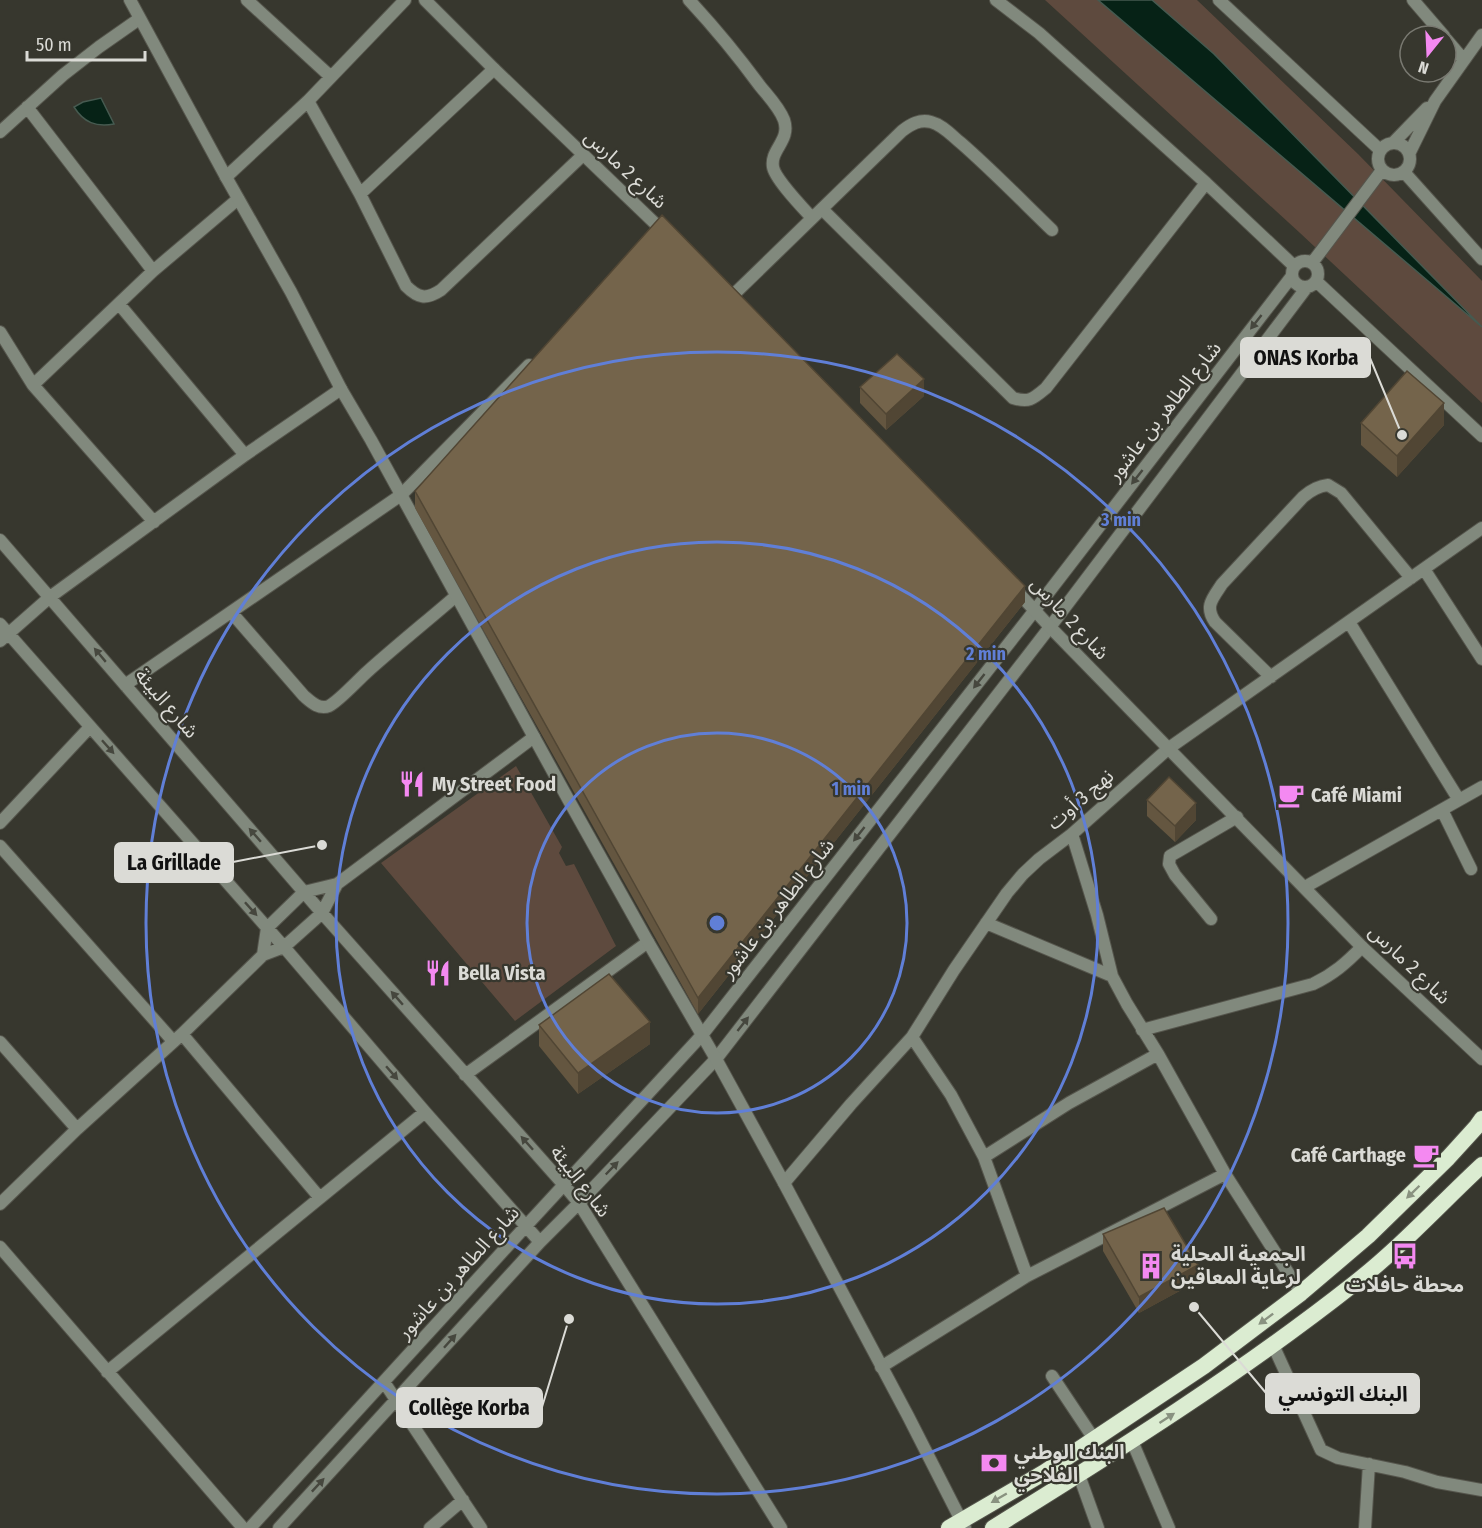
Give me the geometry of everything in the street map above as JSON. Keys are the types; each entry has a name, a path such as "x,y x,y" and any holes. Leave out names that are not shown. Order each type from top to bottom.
{"highway":[{"path":"958,1526 1045,1472 1204,1366 1301,1293 1368,1236 1448,1158 1482,1119"},
{"path":"993,1528 1132,1442 1273,1345 1390,1254 1482,1165"}],"street":[{"path":"130,0 291,292 341,389 784,1183 908,1416 958,1526"},
{"path":"247,0 331,77"},
{"path":"226,177 308,101 405,0"},
{"name":"شارع 2 مارس","path":"425,0 583,155 658,234 677,245"},
{"path":"689,0 735,53 780,112 786,130 772,166 783,184 812,218"},
{"path":"996,0 1039,33 1206,183 1293,271 1297,285 1302,287 1311,284 1318,272 1316,259 1379,173 1380,150 1393,143 1435,101"},
{"path":"1219,0 1380,150"},
{"path":"1413,0 1434,24"},
{"path":"0,132 63,75 99,46 139,19"},
{"path":"1379,173 1394,175 1404,172 1409,164 1409,153 1435,101 1482,35"},
{"path":"1458,53 1463,59"},
{"path":"360,194 494,69"},
{"path":"308,101 360,194 406,286 414,294 423,296 432,295 454,279 583,155"},
{"path":"27,107 153,271"},
{"path":"730,300 911,123 928,121 944,128 1052,230"},
{"path":"1393,143 1403,146 1409,153"},
{"path":"1404,172 1482,259"},
{"path":"822,209 1013,398 1028,401 1046,388 1206,183"},
{"path":"33,385 153,271 238,199"},
{"path":"1293,271 1303,261 1316,259"},
{"name":"شارع الطاهر بن عاشور","path":"250,1528 702,1035 1035,610 1293,271"},
{"path":"1311,284 1482,436"},
{"name":"شارع الطاهر بن عاشور","path":"279,1528 540,1242 716,1059 1050,627 1311,284"},
{"path":"119,304 245,455"},
{"path":"0,332 33,385 154,522"},
{"path":"126,685 401,495 540,354"},
{"path":"341,389 245,455 3,633 90,727 284,947 540,1242"},
{"path":"1271,677 1215,622 1210,615 1210,608 1222,584 1311,490 1328,485 1341,493 1411,578"},
{"name":"نهج 3 أوت","path":"784,1183 912,1037 986,923 1023,874 1169,748 1482,528"},
{"name":"شارع البيئة","path":"0,540 322,913 579,1203 781,1528"},
{"path":"1424,569 1482,659"},
{"name":"شارع 2 مارس","path":"1007,580 1050,627 1362,946 1482,1059"},
{"path":"231,612 304,696 315,705 323,707 335,701 456,596"},
{"path":"1349,622 1459,800"},
{"path":"0,824 90,727"},
{"path":"263,955 267,928 304,892 337,884 534,737"},
{"path":"1305,887 1482,787"},
{"path":"1442,810 1471,869"},
{"path":"1211,919 1175,875 1169,864 1170,856 1237,817"},
{"path":"1072,834 1097,915 1112,976 1225,1174 1301,1293"},
{"path":"0,846 178,1037 320,1198"},
{"path":"0,1204 263,955 284,947 322,913 337,884"},
{"path":"986,923 1112,976"},
{"path":"465,1075 648,942"},
{"path":"1142,1030 1313,984 1330,976 1346,964 1362,946"},
{"path":"912,1037 951,1095 984,1157 1027,1276"},
{"path":"0,1042 77,1129"},
{"path":"984,1157 1069,1103 1158,1054"},
{"path":"107,1372 425,1112"},
{"path":"881,1366 1027,1276 1225,1174"},
{"path":"0,1247 243,1528"},
{"path":"1273,1345 1321,1450 1338,1458 1405,1472 1437,1482 1482,1490"},
{"path":"1052,1376 1094,1439"},
{"path":"384,1382 481,1528"},
{"path":"1132,1442 1168,1528"},
{"path":"1365,1528 1369,1464"},
{"path":"1078,1475 1098,1528"},
{"path":"430,1528 463,1500"}],"shaded area":[{"path":"1045,0 1098,0 1476,322 1214,54 1152,0 1197,0 1358,154 1482,281 1482,403 1300,233"},
{"path":"1098,0 1152,0 1214,54 1482,327"},
{"path":"101,98 114,124 91,123 74,107 83,102"},
{"path":"516,766 562,847 559,853 566,866 574,864 616,946 515,1021 381,863"}],"building":[{"path":"662,215 1025,586 698,998 415,491"},
{"path":"897,354 924,379 886,414 860,387"},
{"path":"1407,371 1444,403 1397,456 1361,423"},
{"path":"1169,777 1196,803 1175,826 1147,800"},
{"path":"609,974 650,1022 578,1073 539,1025"},
{"name":"الجمعية المحلية لرعاية المعاقين","path":"1164,1208 1198,1265 1139,1297 1103,1234"}],"place":[{"name":"ONAS Korba","path":"1402,435"},
{"name":"My Street Food","path":"412,784"},
{"name":"Café Miami","path":"1291,795"},
{"name":"La Grillade","path":"322,845"},
{"name":"Bella Vista","path":"438,973"},
{"name":"Café Carthage","path":"1426,1155"},
{"name":"محطة حافلات","path":"1405,1256"},
{"name":"الجمعية المحلية لرعاية المعاقين","path":"1151,1266"},
{"name":"البنك التونسي","path":"1194,1307"},
{"name":"Collège Korba","path":"569,1319"},
{"name":"البنك الوطني الفلاحي","path":"994,1463"}]}
